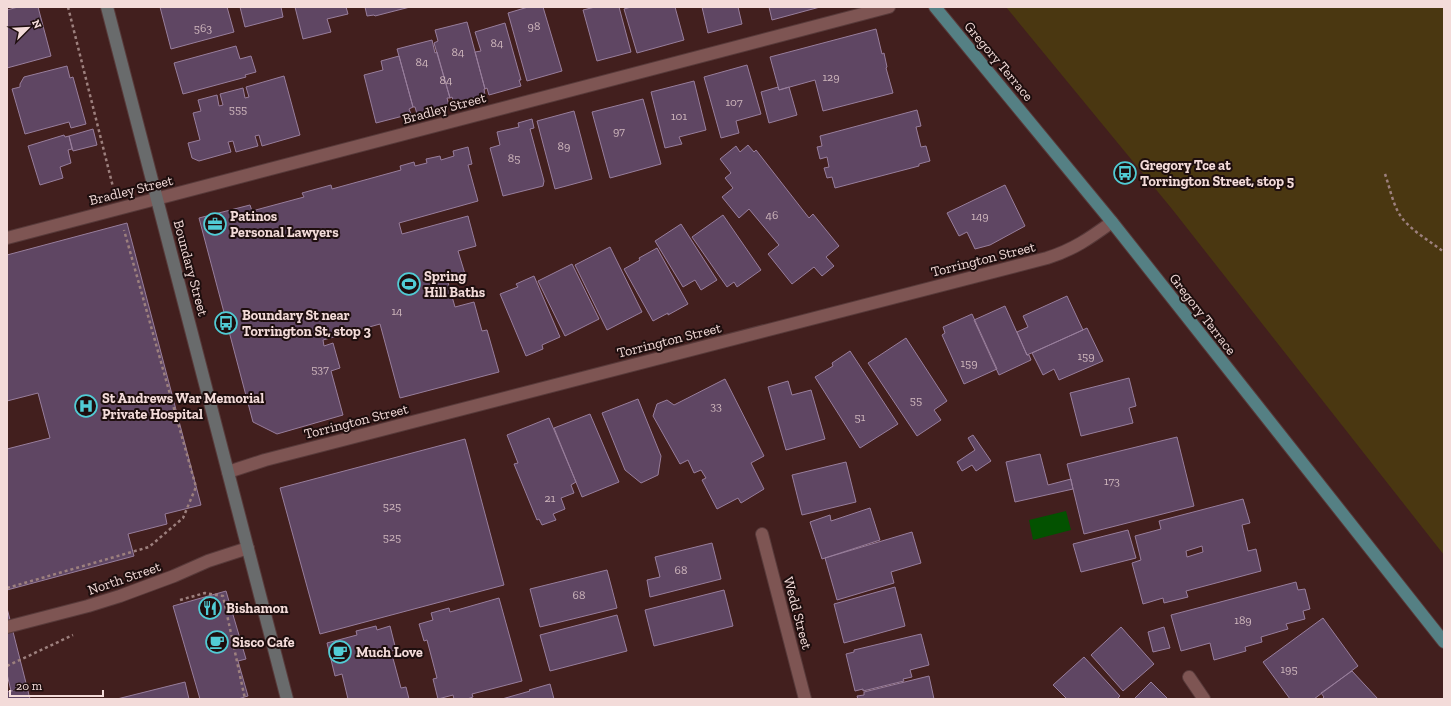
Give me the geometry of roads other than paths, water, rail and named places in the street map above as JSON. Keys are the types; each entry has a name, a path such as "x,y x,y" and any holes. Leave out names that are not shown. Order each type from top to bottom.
{"main road":[{"name":"Boundary Street","path":"107,7 287,699"},
{"name":"Gregory Terrace","path":"935,7 1112,222 1444,642"}],"street":[{"name":"Bradley Street","path":"7,238 889,7"},
{"name":"Torrington Street","path":"228,472 265,460 1047,258 1082,244 1112,222"},
{"name":"Wedd Street","path":"762,534 805,699"},
{"name":"North Street","path":"7,627 114,598 168,579 208,561 248,548"},
{"path":"1189,677 1204,699"}],"place":[{"name":"Gregory Tce at Torrington Street, stop 5","path":"1125,173"},
{"name":"Patinos Personal Lawyers","path":"215,224"},
{"name":"Spring Hill Baths","path":"409,284"},
{"name":"Boundary St near Torrington St, stop 3","path":"226,323"},
{"name":"St Andrews War Memorial Private Hospital","path":"86,406"},
{"name":"Bishamon","path":"210,608"},
{"name":"Sisco Cafe","path":"217,642"},
{"name":"Much Love","path":"340,652"}]}
